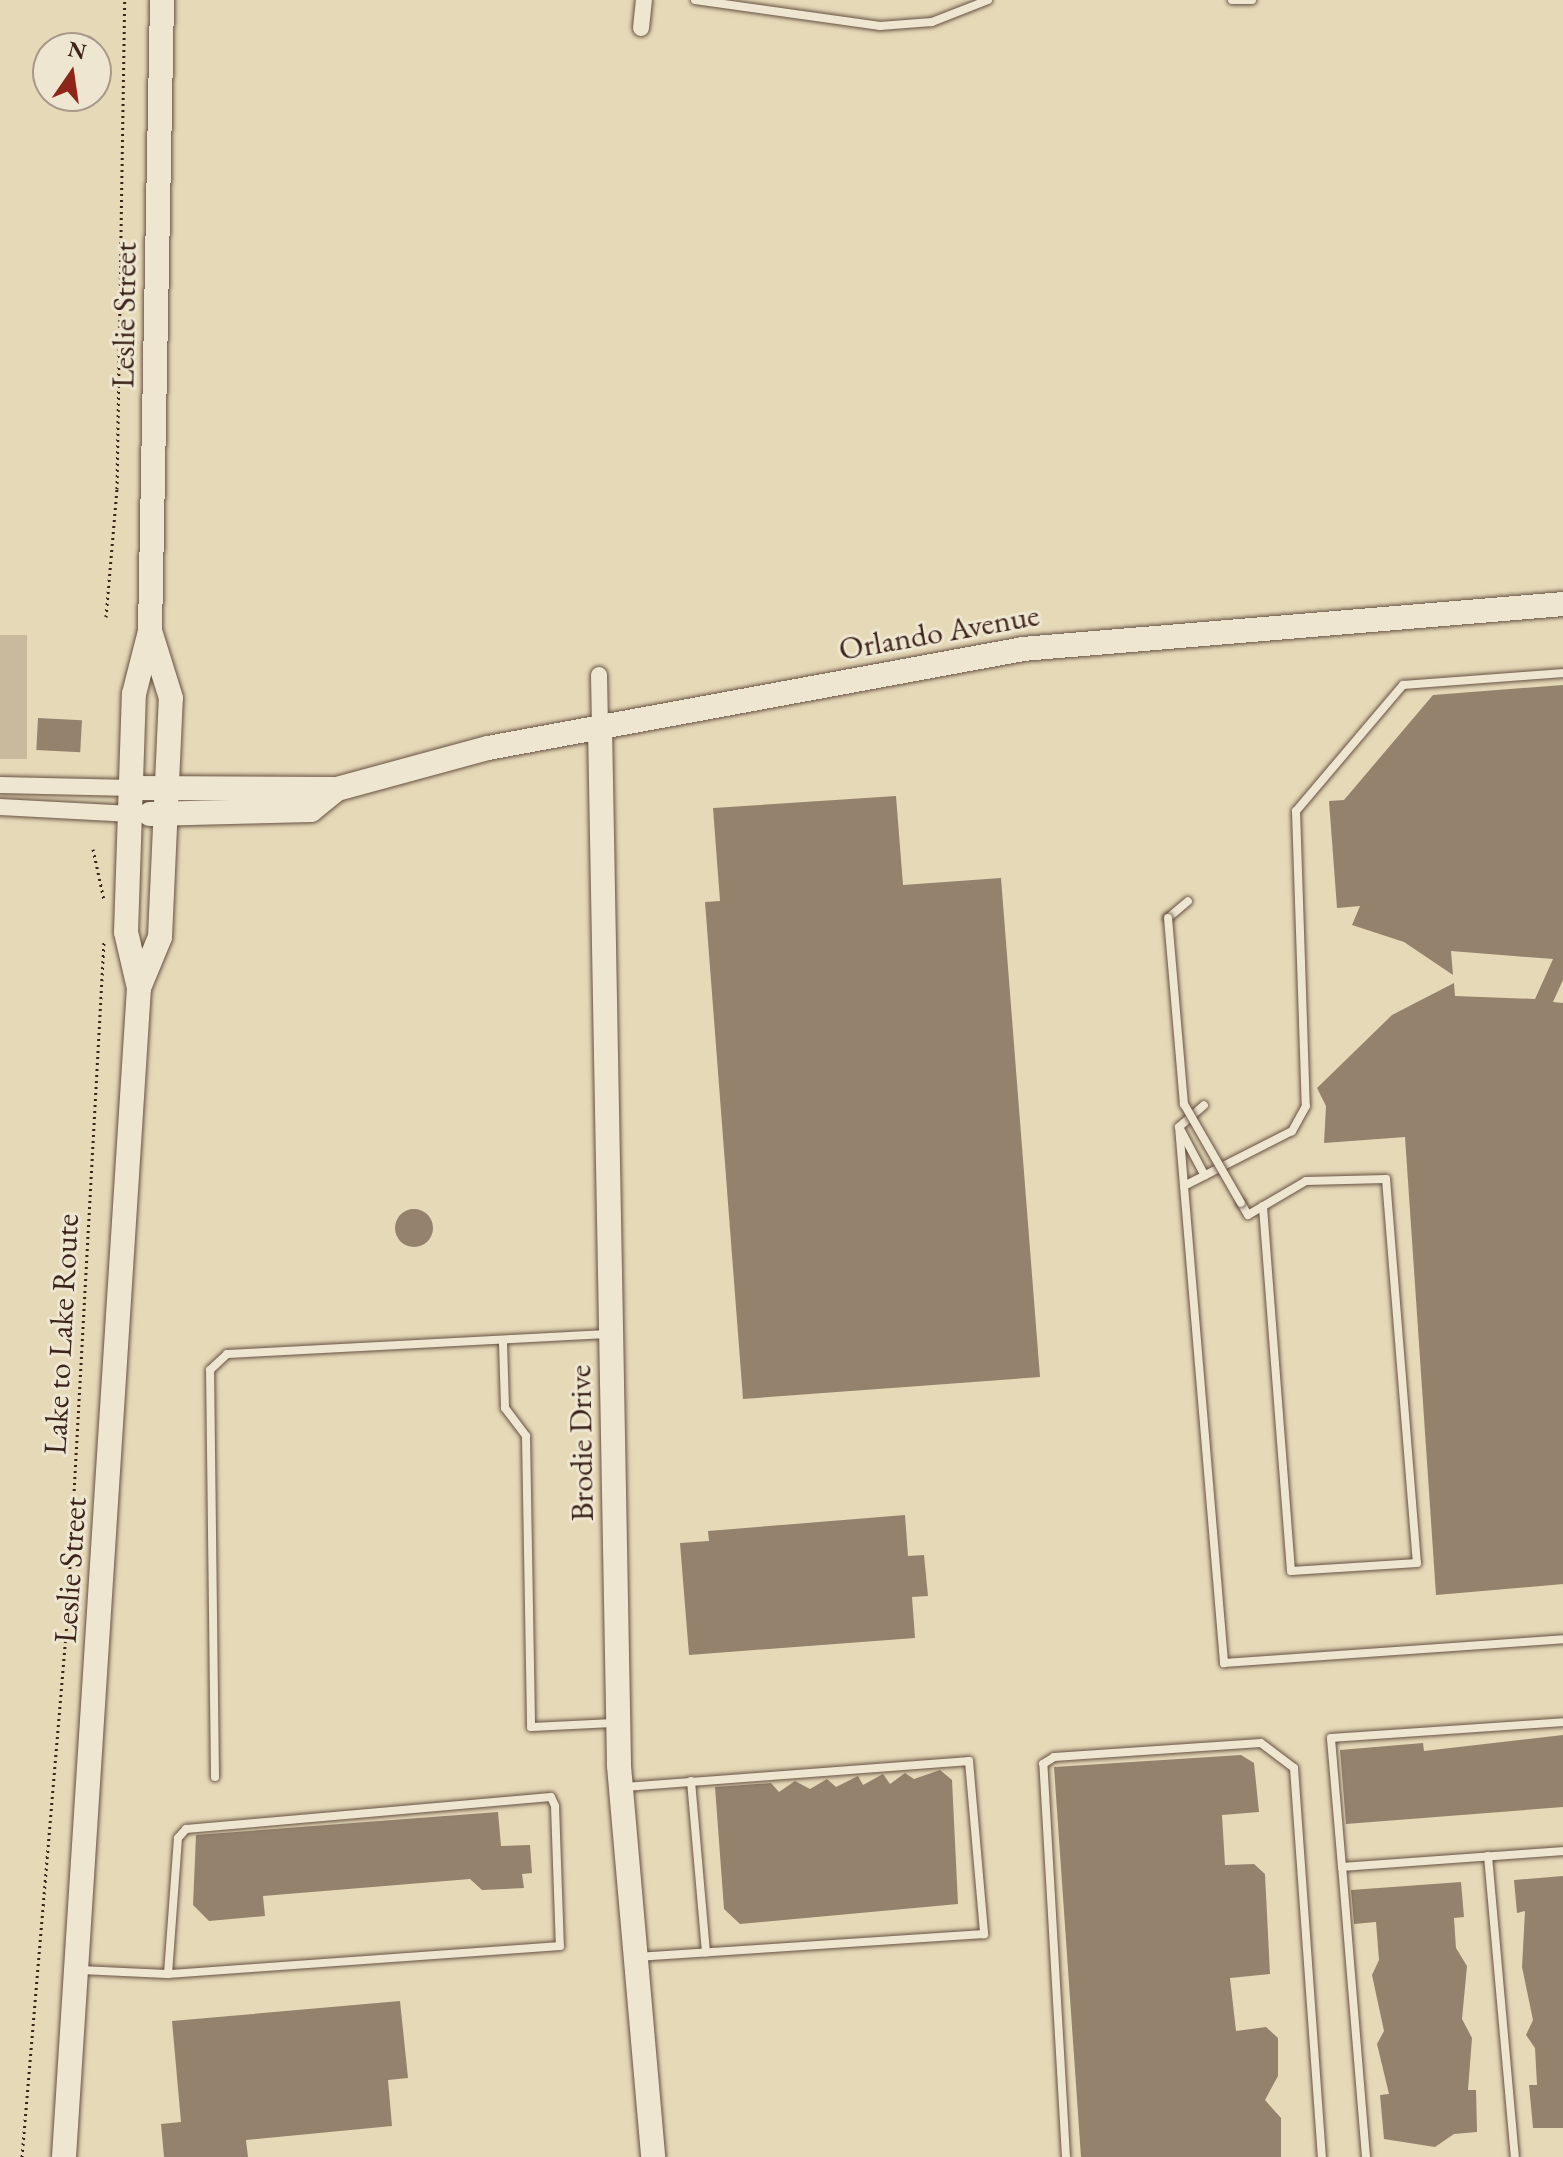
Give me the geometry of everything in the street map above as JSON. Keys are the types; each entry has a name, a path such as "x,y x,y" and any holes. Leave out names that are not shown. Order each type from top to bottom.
{"street":[{"name":"Leslie Street","path":"64,2157 139,988 126,932 134,694 150,631 162,0"},
{"path":"641,28 644,0"},
{"name":"Orlando Avenue","path":"133,788 337,789 600,727 1060,644 1563,604"},
{"name":"Leslie Street","path":"139,988 160,937 171,698 150,631"},
{"path":"599,675 600,727"},
{"name":"Brodie Drive","path":"600,727 620,1787 632,1957 653,2157"},
{"path":"0,785 133,788"},
{"name":"Orlando Avenue","path":"132,814 311,810 337,789"},
{"path":"0,807 132,814"}],"lane":[{"path":"695,0 880,26 932,22 988,0"},
{"path":"1232,0 1252,0"},
{"path":"1184,1186 1292,1131 1306,1106 1296,811 1403,685 1563,673"},
{"path":"1188,901 1168,918 1184,1104 1248,1215 1263,1206 1306,1181 1386,1179 1417,1563 1291,1571 1263,1206"},
{"path":"1179,1127 1204,1105"},
{"path":"1179,1127 1205,1176"},
{"path":"1179,1127 1224,1663 1563,1639"},
{"path":"215,1777 210,1370 227,1354 503,1343 611,1334"},
{"path":"503,1343 505,1408 526,1436 531,1727 619,1723"},
{"path":"1366,2157 1331,1738 1563,1722"},
{"path":"1066,2157 1043,1764 1054,1757 1261,1743 1294,1768 1322,2157"},
{"path":"620,1787 969,1761 984,1934 632,1957"},
{"path":"691,1781 706,1952"},
{"path":"77,1970 168,1974 560,1946 555,1806 551,1797 186,1829 178,1838 168,1974"},
{"path":"1342,1867 1563,1851"},
{"path":"1488,1856 1515,2157"}],"path":[{"path":"106,617 117,489 125,0"},
{"path":"93,849 106,908"},
{"name":"Lake to Lake Route","path":"22,2157 67,1622 105,924"}],"shaded area":[{"path":"0,635 27,635 27,759 0,759"}],"building":[{"path":"1563,685 1563,980 1553,1002 1563,1003 1563,1584 1436,1595 1405,1137 1324,1143 1326,1106 1317,1088 1392,1015 1454,983 1455,996 1535,999 1553,959 1451,951 1453,975 1404,942 1352,925 1360,906 1337,908 1329,801 1344,800 1433,695"},
{"path":"38,718 82,720 80,752 36,750"},
{"path":"896,796 903,885 1001,878 1040,1377 743,1399 705,902 720,901 713,808"},
{"path":"414,1209 428,1214 433,1228 428,1242 414,1247 400,1242 395,1228 400,1214"},
{"path":"905,1515 908,1556 924,1555 928,1596 912,1597 915,1638 689,1655 680,1543 709,1541 708,1531"},
{"path":"1563,1735 1563,1807 1346,1824 1340,1750 1423,1743 1424,1751"},
{"path":"1241,1755 1254,1763 1259,1812 1222,1815 1225,1865 1254,1864 1265,1874 1270,1974 1230,1978 1236,2031 1266,2027 1278,2038 1278,2076 1265,2100 1281,2118 1281,2157 1081,2157 1054,1767"},
{"path":"940,1770 952,1780 958,1904 740,1924 724,1909 715,1787 771,1783 779,1792 795,1781 810,1789 827,1779 836,1787 858,1776 863,1785 883,1774 890,1784 905,1773 914,1779"},
{"path":"498,1812 501,1846 530,1845 532,1873 522,1874 524,1888 482,1890 470,1879 263,1896 265,1916 209,1921 193,1905 196,1835"},
{"path":"1563,1876 1563,2128 1533,2128 1529,2085 1537,2085 1535,2048 1526,2035 1533,2020 1522,1967 1525,1911 1517,1913 1514,1880"},
{"path":"1461,1882 1464,1917 1454,1918 1456,1948 1467,1966 1462,2019 1472,2038 1468,2090 1476,2090 1477,2132 1454,2134 1435,2147 1384,2139 1380,2095 1389,2094 1377,2044 1384,2031 1372,1975 1379,1960 1376,1922 1354,1924 1351,1890"},
{"path":"400,2001 408,2078 388,2080 392,2126 246,2140 248,2157 164,2157 161,2124 181,2122 172,2021"}]}
